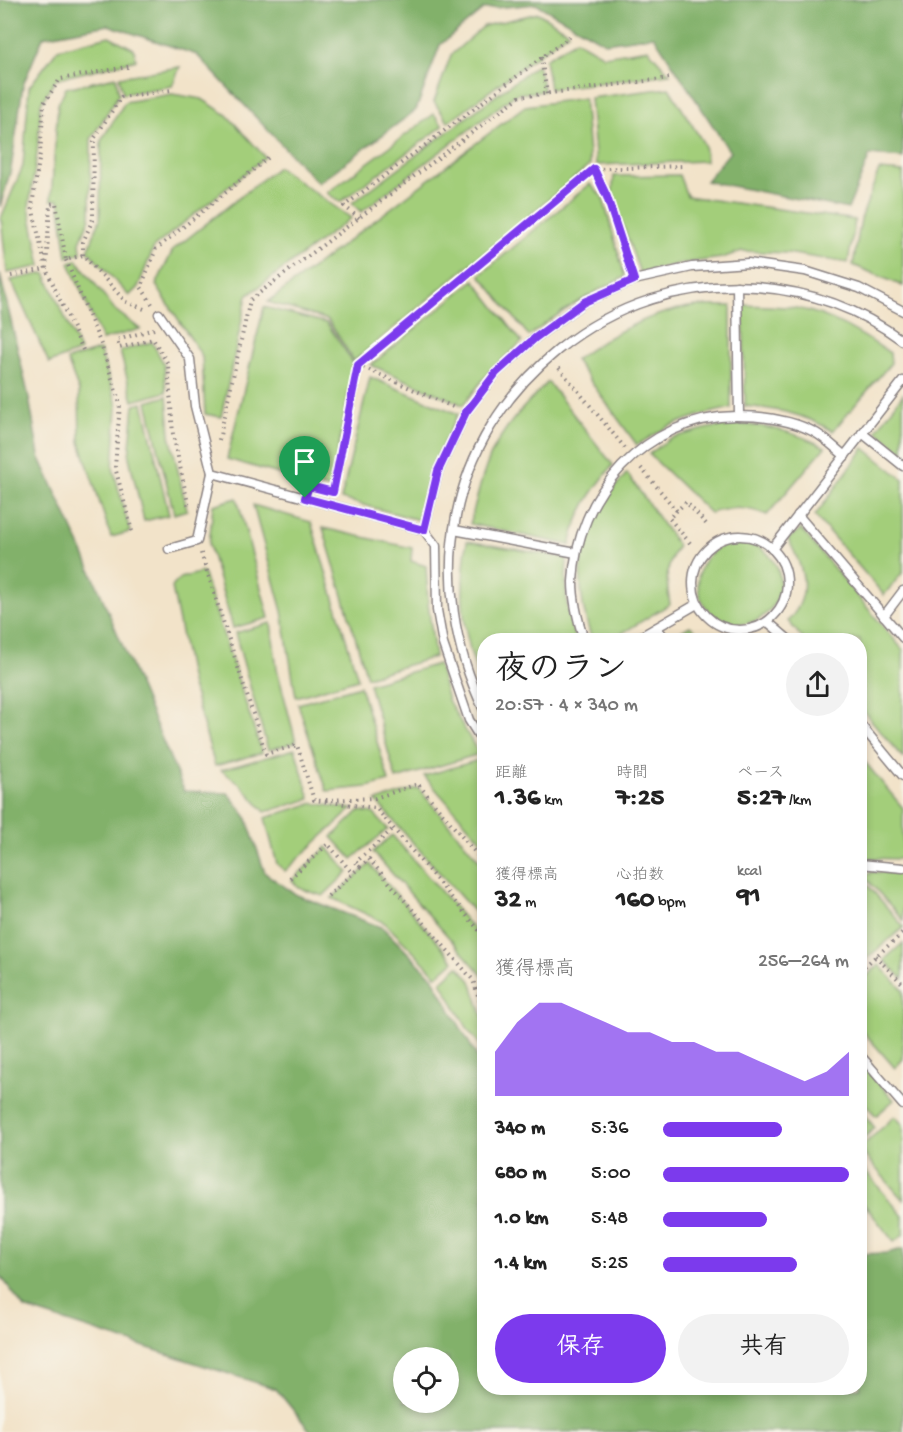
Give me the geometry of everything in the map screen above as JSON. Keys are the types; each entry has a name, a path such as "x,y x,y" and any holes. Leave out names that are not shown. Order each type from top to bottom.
{"lane":[{"path":"424,530 438,471 466,412 496,373 535,338 584,302 634,280 692,267 748,263 805,271 859,288 903,311"},
{"path":"477,692 456,626 451,587 451,549 457,510 467,473 483,438 504,405 526,379 550,357 589,326 624,309 660,296 698,288 738,286 776,289 814,297 851,310 885,328 903,341"},
{"path":"738,286 739,416"},
{"path":"159,314 190,359 195,406 212,473 197,541 169,549"},
{"path":"772,549 903,381"},
{"path":"582,633 576,614 573,584 576,553 584,523 598,496 631,456 666,434 694,422 725,416 756,416 786,422 815,433 845,456"},
{"path":"862,433 903,466"},
{"path":"212,473 424,530 436,546 437,610 443,644 469,720 477,733"},
{"path":"798,515 903,638"},
{"path":"454,530 576,553"},
{"path":"739,536 751,538 772,549 780,558 787,580 783,603 768,622 742,631 728,629 716,624 697,604 692,581 699,558 707,549 728,538 739,536"},
{"path":"884,616 903,591"},
{"path":"647,633 697,604"},
{"path":"768,622 783,633"},
{"path":"656,628 661,633"},
{"path":"867,732 903,776"},
{"path":"867,865 903,868"},
{"path":"867,1063 903,1105"}],"path":[{"path":"359,218 344,206 572,35"},
{"path":"541,57 547,94"},
{"path":"83,350 46,270 32,206 40,153 44,103 60,79 132,66"},
{"path":"212,473 250,300 519,97 670,78"},
{"path":"159,314 126,302 83,255 83,242 93,219 94,139 121,97 172,90"},
{"path":"159,314 141,286 156,249 269,157"},
{"path":"325,490 333,492 358,365 594,169 684,166"},
{"path":"594,169 607,197 634,280"},
{"path":"46,270 50,204 56,203 66,260 102,347 120,404 115,467 132,531"},
{"path":"66,260 83,255"},
{"path":"10,276 46,270"},
{"path":"159,314 154,329 117,340 120,348 153,339 168,364 173,434 190,511"},
{"path":"550,357 677,511"},
{"path":"358,365 466,412"},
{"path":"690,543 669,518 686,502 708,526"},
{"path":"197,541 266,754 297,745 314,800"},
{"path":"314,800 375,798 418,784 477,855"},
{"path":"314,800 376,808 477,928"},
{"path":"360,867 356,862 393,829"},
{"path":"290,878 328,844 353,874"},
{"path":"328,896 369,859 473,980 477,992"},
{"path":"867,963 903,933"},
{"path":"875,956 903,984"}],"green space":[{"path":"0,0 903,0 903,158 870,155 848,209 706,181 730,152 654,36 605,43 536,4 484,9 440,45 416,110 318,183 197,55 108,25 43,37 23,85 11,169 0,207"},
{"path":"538,13 569,32 448,122 434,102 451,55 484,26"},
{"path":"109,36 134,49 136,60 56,79 41,103 37,154 29,207 41,266 7,273 1,218 23,166 29,87 58,49"},
{"path":"576,40 604,56 648,49 670,74 550,89 545,59"},
{"path":"538,64 544,91 516,94 361,212 352,203"},
{"path":"180,67 172,86 123,94 119,77"},
{"path":"116,77 119,94 91,139 90,218 80,242 81,253 67,257 59,200 51,200 58,104 66,88"},
{"path":"669,88 704,144 706,161 596,165 590,98"},
{"path":"172,94 202,99 227,115 265,157 154,247 138,287 129,296 88,251 100,219 101,141 125,102"},
{"path":"584,98 590,165 354,361 328,320 268,302 525,106"},
{"path":"434,114 443,126 340,202 327,193"},
{"path":"278,167 351,218 247,296 221,417 205,414 202,356 156,285 173,250"},
{"path":"879,170 903,172 903,286 853,265 861,219"},
{"path":"679,175 687,196 855,220 848,263 787,253 742,251 722,258 678,264 640,273 612,195 614,176"},
{"path":"590,184 603,198 625,277 575,304 529,336 480,275"},
{"path":"77,260 115,310 140,329 102,340 69,263"},
{"path":"45,273 80,351 49,363 11,280"},
{"path":"0,274 29,398 39,456 83,552 184,791 228,793 246,816 265,873 297,895 383,928 432,977 477,1057 477,1395 867,1395 867,1254 903,1249 903,1432 311,1432 276,1389 24,1308 0,1275"},
{"path":"474,280 522,342 490,371 463,405 371,365"},
{"path":"743,305 796,308 821,315 856,332 890,353 891,363 833,431 790,413 745,406"},
{"path":"731,306 731,408 669,426 637,445 575,360 601,342 643,320 689,307"},
{"path":"264,307 327,323 354,364 331,489 227,459"},
{"path":"152,342 164,364 166,392 133,401 120,351"},
{"path":"100,350 117,405 113,468 130,532 111,537 80,442 79,391 67,360"},
{"path":"370,377 458,414 432,468 419,520 341,499"},
{"path":"548,382 613,465 586,502 570,545 470,524 484,472 492,452 514,419"},
{"path":"903,394 903,452 876,431"},
{"path":"167,396 170,435 187,510 174,514 147,402"},
{"path":"143,403 169,515 144,521 129,457 134,405"},
{"path":"738,424 783,431 825,447 767,515 739,508 710,513 649,454 671,438 709,428"},
{"path":"864,448 903,479 903,572 884,595 815,516"},
{"path":"627,473 678,546 671,560 668,574 670,604 622,633 590,633 583,604 581,570 583,552 587,535 606,498"},
{"path":"237,498 269,618 233,628 209,545 213,505"},
{"path":"253,505 311,522 358,679 296,697 282,611"},
{"path":"323,528 412,548 411,561 426,566 435,657 367,677"},
{"path":"801,529 903,650 903,758 867,715 867,633 798,633 788,621 801,601 803,581 802,571 788,539"},
{"path":"467,541 567,558 567,600 573,633 477,633 477,672 466,634 463,598"},
{"path":"731,542 747,542 762,549 773,560 780,575 777,599 768,612 747,624 731,624 716,617 705,606 698,591 698,575 705,560 716,549"},
{"path":"203,572 262,753 215,766 191,682 172,587 180,578"},
{"path":"271,623 277,669 296,742 268,750 235,633"},
{"path":"690,626 698,633 679,633"},
{"path":"438,664 448,700 477,751 477,755 396,779 369,684"},
{"path":"360,686 389,781 367,787 327,791 298,704"},
{"path":"295,749 310,799 265,812 240,784 221,770"},
{"path":"477,760 477,836 424,776"},
{"path":"867,764 903,808 903,859 867,858"},
{"path":"418,788 477,858 477,915 376,801"},
{"path":"313,803 352,809 285,871 277,864 265,818"},
{"path":"359,811 373,813 388,829 352,859 332,837"},
{"path":"392,835 477,933 477,969 373,852"},
{"path":"327,847 348,872 323,896 299,888 292,880"},
{"path":"370,864 454,961 437,976 385,923 332,898"},
{"path":"872,872 903,873 903,920 867,879 867,876"},
{"path":"867,884 903,926 867,958"},
{"path":"903,943 903,979 884,960"},
{"path":"879,965 903,990 903,1059 895,1068 867,1036 867,976"},
{"path":"458,966 471,981 477,999 477,1041 469,1031 441,982"},
{"path":"867,1070 894,1100 876,1116 867,1106"},
{"path":"895,1116 903,1125 903,1200 867,1158 867,1142"},
{"path":"867,1118 875,1128 867,1135"},
{"path":"867,1173 903,1216 903,1235 894,1242 867,1208"}],"route":[{"path":"594,169 607,197 634,280 584,302 535,338 496,373 466,412 438,471 424,530 305,498 309,486 333,492 358,365 594,169"}]}
